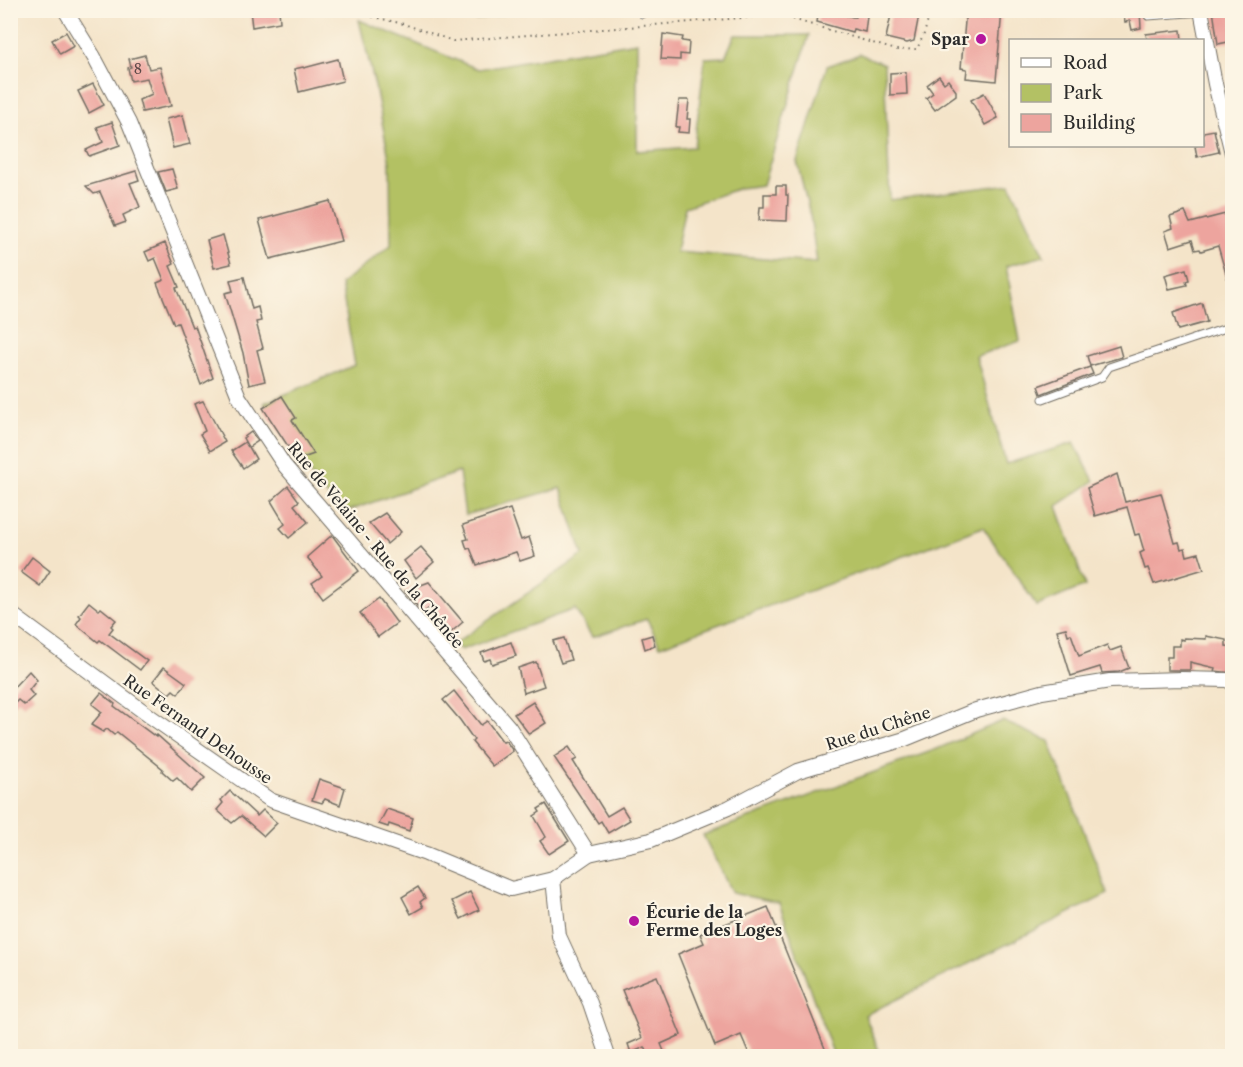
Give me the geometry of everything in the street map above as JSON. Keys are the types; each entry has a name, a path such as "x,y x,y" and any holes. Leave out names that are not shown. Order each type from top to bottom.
{"street":[{"name":"Rue de Velaine - Rue de la Chênée","path":"65,10 94,57 129,123 239,397 284,465 509,726 589,854"},
{"path":"1202,11 1215,84 1233,153"},
{"name":"Rue Fernand Dehousse","path":"10,614 270,800 426,854 511,889 553,879"},
{"name":"Rue du Chêne","path":"553,879 589,854 651,840 728,808 798,771 905,739 976,710 1042,692 1110,681 1182,679 1227,680 1233,683"},
{"path":"553,879 559,936 590,1003 608,1056"}],"lane":[{"path":"1146,10 1148,16 1202,11"},
{"path":"1043,399 1102,377 1109,367 1233,326"}],"path":[{"path":"343,10 404,24 453,41 779,15 896,50 917,49 931,10"}],"green space":[{"path":"446,11 515,11 477,20"},
{"path":"359,20 478,69 637,42 637,151 694,147 705,58 725,57 735,35 809,35 763,185 740,188 685,207 676,252 817,263 810,215 797,161 827,66 860,54 884,64 890,200 1010,184 1044,256 1006,266 1020,341 976,356 1006,464 1074,443 1094,481 1057,506 1085,586 1037,606 983,527 660,646 647,619 592,637 575,609 461,650 454,644 583,555 561,488 465,515 459,472 342,513 295,456 264,403 355,365 341,284 391,245 390,163"},
{"path":"1002,721 1049,741 1108,894 865,1015 881,1056 834,1056 779,903 732,893 703,835 937,749"}],"building":[{"path":"250,10 279,10 280,22 252,27"},
{"path":"819,10 830,10 830,12 853,17 856,17 857,13 867,16 865,32 853,29 852,32 817,22"},
{"path":"892,10 920,10 914,41 907,43 886,38"},
{"name":"Spar","path":"966,10 1002,10 996,81 966,78 967,69 961,68"},
{"path":"1123,10 1140,10 1141,28 1132,30 1130,21 1125,22"},
{"path":"1213,10 1233,10 1233,41 1218,44"},
{"path":"1181,30 1182,39 1147,39 1146,34"},
{"path":"66,32 74,46 60,54 52,40"},
{"path":"663,34 683,37 682,41 689,42 688,55 680,54 680,60 661,59"},
{"path":"145,55 149,69 160,67 171,106 142,112 139,100 152,94 147,78 131,81 128,68 131,67 129,59"},
{"path":"338,59 343,81 299,92 294,69"},
{"path":"906,72 907,94 890,95 890,73"},
{"path":"939,76 944,83 948,80 956,91 956,95 935,110 926,98 933,93 927,85"},
{"path":"93,84 104,105 89,113 78,91"},
{"path":"984,93 998,118 985,125 971,100"},
{"path":"679,100 689,100 687,119 690,119 689,133 678,132 679,127 676,127"},
{"path":"183,115 190,144 173,148 166,119"},
{"path":"112,122 120,145 89,156 86,150 103,142 97,127"},
{"path":"1214,130 1219,152 1197,157 1195,147 1204,147 1204,132"},
{"path":"172,169 178,189 166,192 158,172"},
{"path":"136,171 139,180 130,183 140,207 123,215 126,222 115,226 100,192 94,194 86,186"},
{"path":"776,186 786,186 787,221 759,220 760,207 764,207 764,194 776,194"},
{"path":"330,201 341,241 270,259 259,220"},
{"path":"1185,212 1190,223 1233,212 1233,288 1230,288 1218,246 1201,251 1200,249 1195,250 1192,240 1170,247 1165,231 1173,228 1170,217"},
{"path":"223,235 231,264 214,268 207,240"},
{"path":"165,243 174,264 170,266 179,287 176,288 192,327 195,326 213,378 201,385 178,323 174,324 157,283 164,280 155,258 149,261 145,252"},
{"path":"1186,269 1189,280 1186,281 1187,285 1169,289 1165,275"},
{"path":"244,277 252,309 258,307 261,321 256,322 263,348 257,350 265,381 249,385 243,353 225,293 233,291 230,280"},
{"path":"1202,303 1207,322 1178,330 1173,313"},
{"path":"1119,346 1122,357 1090,366 1087,356"},
{"path":"1090,367 1093,374 1041,394 1038,386"},
{"path":"282,396 296,418 292,420 314,454 297,460 263,408"},
{"path":"203,401 225,442 210,451 200,434 205,431 194,404"},
{"path":"251,432 258,441 249,447 256,459 243,468 231,451 245,442 248,447 243,438"},
{"path":"1117,474 1125,502 1161,493 1175,543 1179,542 1181,549 1185,548 1187,556 1199,553 1204,569 1154,584 1148,568 1145,569 1140,553 1144,551 1139,534 1135,535 1127,507 1095,516 1087,488"},
{"path":"288,486 299,501 294,505 308,522 289,538 280,528 285,524 271,501"},
{"path":"510,509 521,540 529,537 535,556 520,561 516,552 477,565 470,548 467,549 464,540 468,539 463,525"},
{"path":"385,513 401,532 387,544 369,523"},
{"path":"332,535 359,571 323,598 312,583 322,576 307,557"},
{"path":"421,547 434,562 416,578 404,561"},
{"path":"32,557 50,571 40,586 21,572"},
{"path":"429,582 463,622 449,634 428,609 423,613 405,591"},
{"path":"379,599 397,623 378,637 360,613"},
{"path":"89,602 116,620 109,633 147,661 140,670 76,624 81,617 79,615"},
{"path":"1066,628 1068,635 1071,634 1079,656 1107,645 1110,651 1121,647 1129,668 1119,672 1102,673 1100,667 1071,676 1057,630"},
{"path":"652,635 655,645 645,649 642,638"},
{"path":"1206,636 1226,640 1226,646 1233,647 1233,673 1214,671 1215,668 1190,662 1190,670 1167,670 1167,657 1172,657 1172,646 1180,646 1180,639 1206,639"},
{"path":"564,638 571,660 561,663 553,641"},
{"path":"511,642 516,656 492,664 490,659 484,661 481,653"},
{"path":"536,662 544,686 524,693 518,668"},
{"path":"164,667 186,683 178,694 173,690 169,694 153,681"},
{"path":"29,671 37,680 29,690 34,696 24,705 18,700 10,708 10,691"},
{"path":"454,691 481,725 487,721 513,751 492,766 443,700"},
{"path":"101,693 115,704 114,706 156,737 157,735 205,778 191,792 177,778 173,781 162,771 163,769 117,732 114,735 107,729 103,732 91,725 102,712 92,704"},
{"path":"533,702 546,723 529,734 514,714"},
{"path":"569,747 577,759 573,761 607,816 622,807 630,820 608,833 601,821 598,823 554,757"},
{"path":"319,779 345,788 340,805 325,799 322,803 312,800"},
{"path":"230,791 257,816 263,810 277,823 264,836 241,816 232,823 217,810 223,803 221,800"},
{"path":"546,804 569,841 549,854 540,841 546,837 534,816 540,812 538,809"},
{"path":"387,809 413,818 409,831 389,824 388,827 379,824"},
{"path":"418,887 425,898 420,902 423,907 411,914 402,897"},
{"path":"470,892 479,910 461,919 452,901"},
{"path":"768,907 828,1056 750,1056 741,1035 715,1046 678,954 704,943 700,934"},
{"path":"657,976 681,1035 661,1044 666,1056 649,1056 645,1047 631,1053 628,1044 642,1038 622,990"}],"place":[{"name":"Spar","path":"981,39"},
{"name":"Écurie de la Ferme des Loges","path":"634,921"}]}
